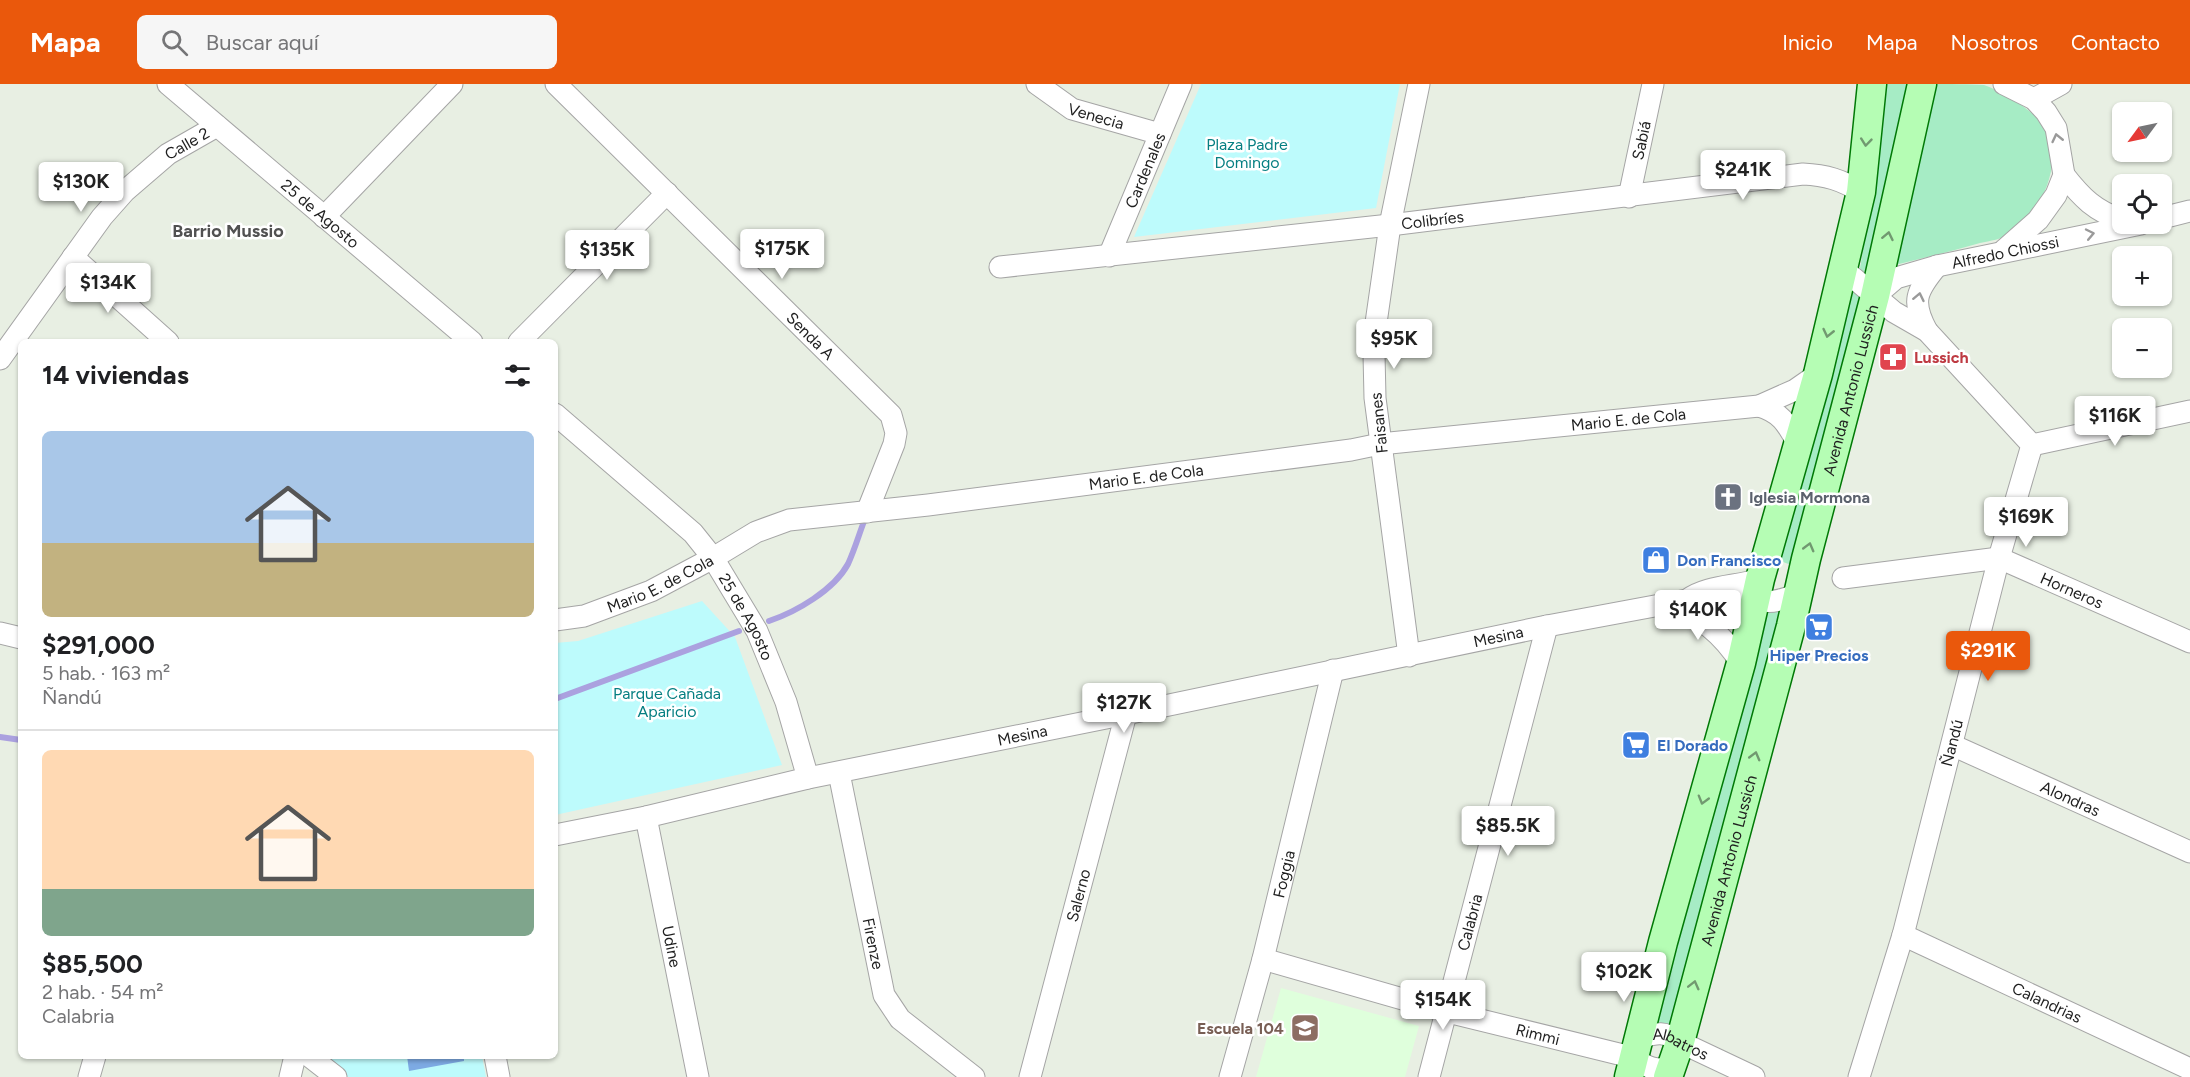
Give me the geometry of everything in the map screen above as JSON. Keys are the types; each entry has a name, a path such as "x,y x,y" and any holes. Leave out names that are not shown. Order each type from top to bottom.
{"main road":[{"path":"1634,1058 1741,663 1758,588 1818,374 1861,192 1872,84"},
{"name":"Avenida Antonio Lussich","path":"1673,1062 1875,296 1922,84"}],"street":[{"name":"25 de Agosto","path":"168,84 468,339"},
{"path":"324,217 452,84"},
{"name":"Senda A","path":"556,84 891,415 896,433 894,444 867,512"},
{"name":"Venecia","path":"1037,84 1072,109 1160,134"},
{"name":"Cardenales","path":"1109,255 1181,84"},
{"name":"Faisanes","path":"1409,656 1380,444 1375,398 1374,354 1378,304 1390,225 1419,84"},
{"name":"Sabiá","path":"1629,197 1653,84"},
{"path":"2004,84 2034,99 2046,111 2056,128 2064,175 2082,198 2112,217"},
{"path":"2034,99 2061,84"},
{"name":"Calle 2","path":"0,359 102,217 125,190 168,154 217,126"},
{"name":"Colibríes","path":"1000,267 1390,225 1803,174 1842,180 1861,192"},
{"path":"1999,254 2019,239 2038,220 2055,195 2064,175"},
{"path":"522,339 667,193"},
{"path":"2172,216 2190,212"},
{"name":"Alfredo Chiossi","path":"1875,296 1896,278 1937,266 2112,228"},
{"path":"74,257 165,339"},
{"path":"1927,332 1918,314 1917,301 1920,289 1937,266"},
{"path":"1843,270 1894,312 1927,332 2032,445 2190,411"},
{"name":"Mario E. de Cola","path":"558,620 584,616 651,591 756,532 789,520 1350,450 1380,444 1759,406 1795,390 1818,374"},
{"path":"1759,406 1774,411 1783,419 1798,444"},
{"name":"25 de Agosto","path":"558,417 693,533 713,558 757,631 786,702 808,778"},
{"name":"Ñandú","path":"1859,1077 1903,935 1999,558 2032,445"},
{"path":"1843,578 1999,558"},
{"name":"Horneros","path":"1999,558 2190,642"},
{"name":"Mesina","path":"558,834 646,817 808,778 1678,601 1698,592 1745,584 1758,588 1764,601 1798,594"},
{"path":"1678,601 1690,613 1711,627 1729,645 1741,663"},
{"name":"Calabria","path":"1429,1077 1448,1012 1547,626"},
{"path":"0,633 18,637"},
{"name":"Foggia","path":"1230,1077 1263,959 1333,670"},
{"name":"Salerno","path":"1030,1077 1126,714"},
{"name":"Alondras","path":"1952,745 2190,852"},
{"name":"Firenze","path":"838,773 884,995 890,1007 906,1024 974,1077"},
{"name":"Udine","path":"646,817 698,1077"},
{"name":"Calandrias","path":"1903,935 2190,1069"},
{"name":"Rimmi","path":"1263,959 1448,1012 1634,1058 1646,1067 1659,1070 1673,1062"},
{"name":"Albatros","path":"1634,1058 1658,1033 1670,1035 1673,1062 1754,1077"},
{"path":"89,1077 94,1059"},
{"path":"290,1077 294,1059"},
{"path":"313,1059 336,1077"},
{"path":"496,1059 499,1077"}],"shaded area":[{"path":"1883,84 1913,84 1869,270 1864,273 1860,268"},
{"path":"1933,84 1984,85 2008,96 2025,108 2044,126 2050,140 2051,170 2041,200 2022,225 2010,234 1996,240 1895,265"},
{"path":"1851,282 1862,297 1794,566 1776,562"},
{"path":"1763,608 1782,608 1675,1029 1651,1026"},
{"path":"1281,988 1419,1026 1405,1077 1256,1077"},
{"path":"407,1059 464,1059 464,1061 409,1071"}],"green space":[{"name":"Plaza Padre Domingo","path":"1201,84 1400,84 1376,208 1134,237"},
{"name":"Parque Cañada Aparicio","path":"702,601 735,637 782,765 558,814 558,643 578,641"},
{"path":"324,1059 483,1059 486,1077 348,1077"}],"waterway":[{"path":"769,621 802,606 834,583 848,564 866,516"},
{"path":"558,698 739,631"},
{"path":"0,737 18,740"}],"place":[{"name":"Lussich","path":"1893,357"},
{"name":"Iglesia Mormona","path":"1728,497"},
{"name":"Don Francisco","path":"1656,560"},
{"name":"Hiper Precios","path":"1819,627"},
{"name":"El Dorado","path":"1636,745"},
{"name":"Escuela 104","path":"1305,1028"}],"district":[{"name":"Barrio Mussio","path":"228,231"}]}
